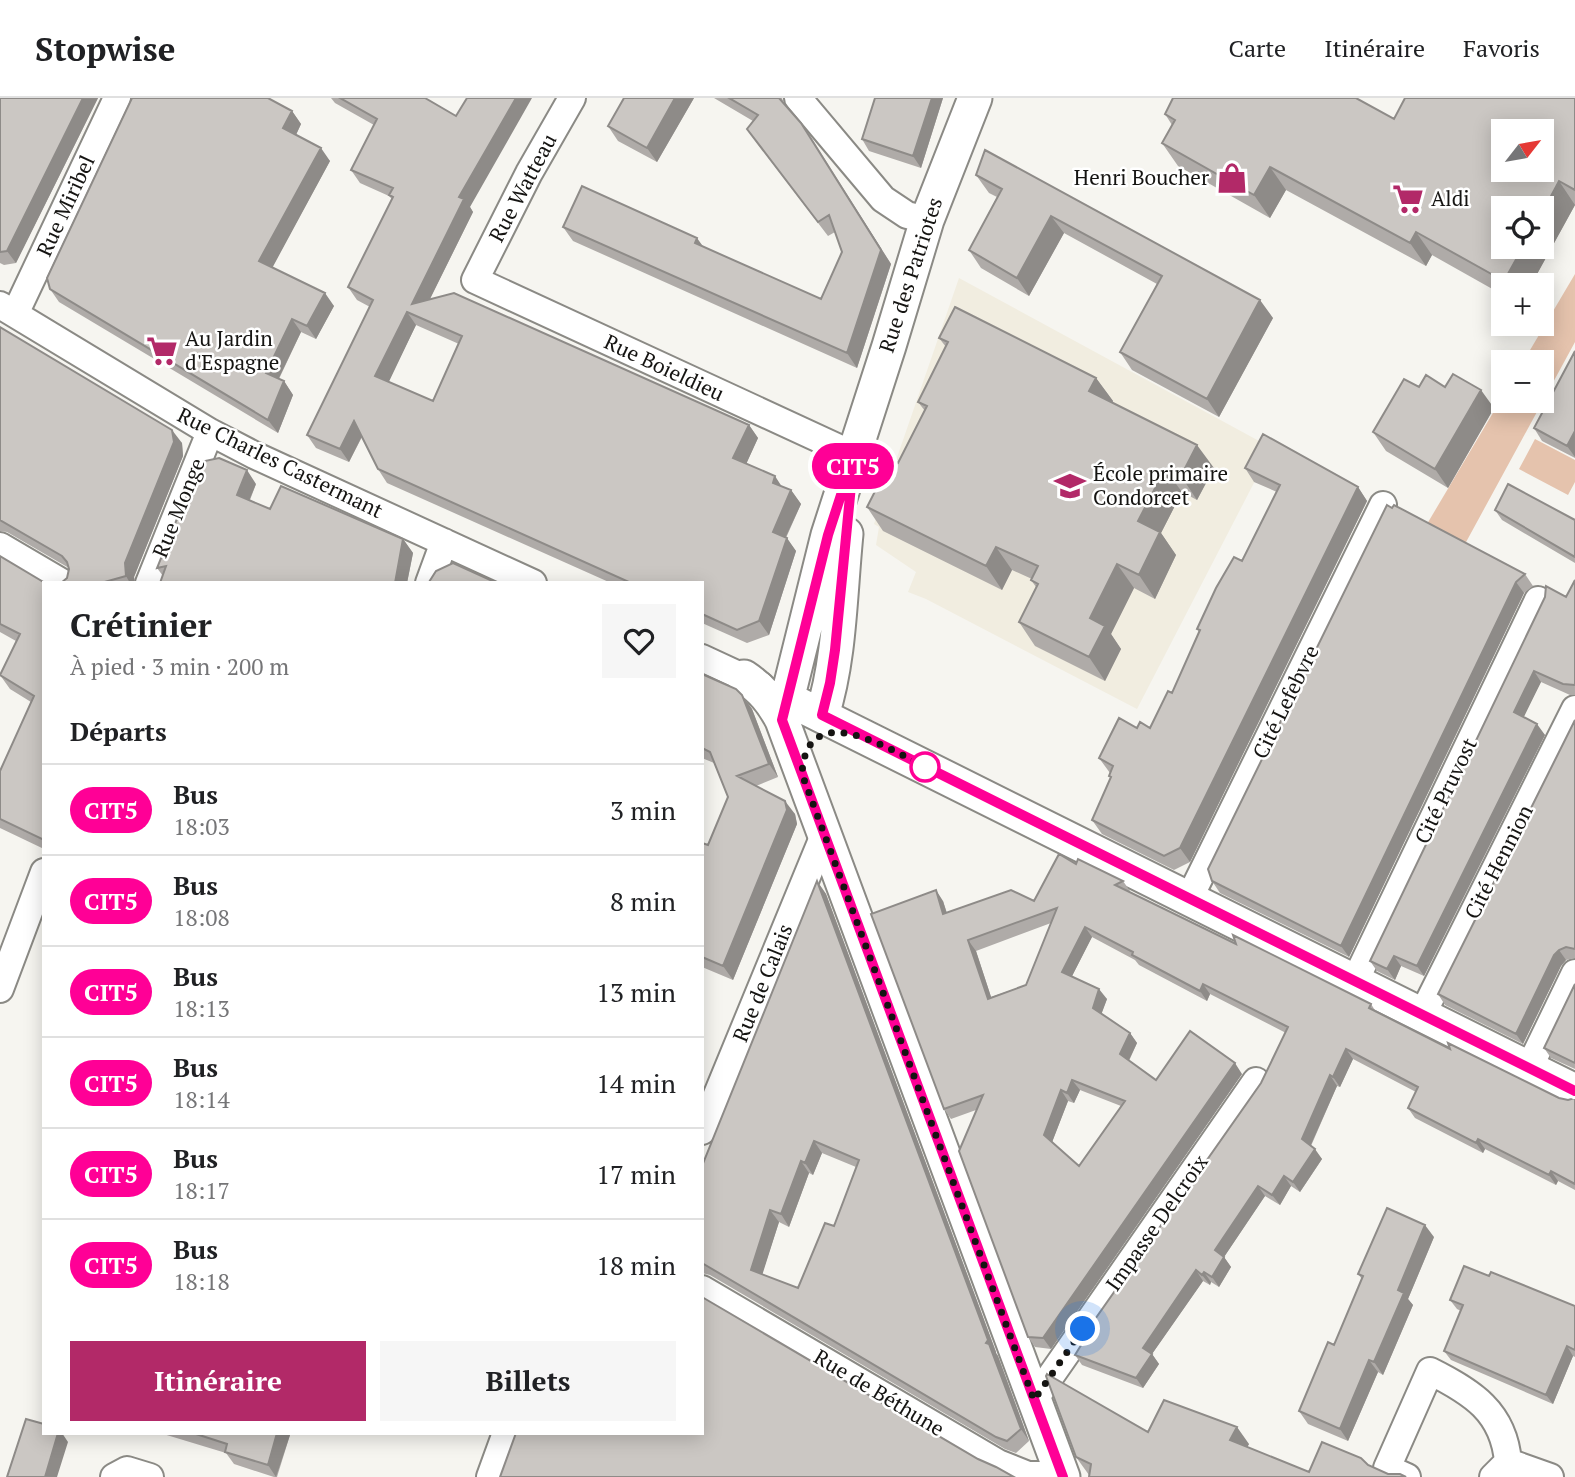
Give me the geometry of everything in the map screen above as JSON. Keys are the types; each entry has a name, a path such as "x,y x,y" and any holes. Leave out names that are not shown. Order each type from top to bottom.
{"street":[{"name":"Rue Miribel","path":"7,309 117,98"},
{"name":"Rue Watteau","path":"475,280 529,173 572,98"},
{"path":"798,98 883,198 907,215 927,220"},
{"name":"Rue des Patriotes","path":"784,709 828,535 927,220 975,98"},
{"name":"Rue Boieldieu","path":"475,280 854,455"},
{"name":"Rue Charles Castermant","path":"7,309 210,432 254,455 529,581"},
{"name":"Rue Monge","path":"150,581 210,432"},
{"name":"Rue des Patriotes","path":"822,715 835,650 854,455"},
{"name":"Cité Lefebvre","path":"1189,899 1383,505"},
{"path":"430,581 444,542"},
{"path":"0,546 60,581"},
{"name":"Cité Pruvost","path":"1354,981 1538,600"},
{"path":"704,659 744,677 784,709 822,715 1575,1091"},
{"path":"784,709 802,774 824,835 1063,1476"},
{"name":"Cité Hennion","path":"1422,1015 1575,709"},
{"path":"802,774 806,750 818,735 837,731 879,744"},
{"name":"Rue de Calais","path":"704,1126 824,835"},
{"path":"0,989 34,930 42,884"},
{"path":"1529,1068 1575,973"},
{"name":"Impasse Delcroix","path":"1034,1400 1256,1082"},
{"name":"Rue de Béthune","path":"704,1290 998,1463 1028,1475 1063,1476"},
{"path":"1407,1477 1387,1468 1430,1371 1464,1389 1490,1412 1506,1446 1500,1470 1550,1477"},
{"path":"490,1477 505,1435"},
{"path":"114,1477 127,1470 150,1477"}],"shaded area":[{"path":"1575,274 1575,342 1554,381 1554,350 1530,350 1538,336 1554,336 1554,310"},
{"name":"École primaire Condorcet","path":"959,278 1272,448 1137,709 908,592 916,572 876,545 879,527 874,524"},
{"path":"1493,413 1536,413 1465,544 1427,524"},
{"path":"1535,439 1575,460 1575,482 1568,495 1519,469"}],"building":[{"path":"0,98 83,98 7,251 0,252"},
{"path":"132,98 268,98 292,111 283,128 321,148 259,261 325,293 307,326 292,319 266,373 284,381 268,420 50,289 47,278"},
{"path":"340,98 425,98 456,116 467,98 516,98 459,197 464,199 412,304 454,293 749,425 733,458 775,476 773,483 791,490 773,532 787,538 759,621 737,630 704,615 704,581 627,581 378,469 354,421 340,449 307,435 373,300 348,287 393,197 389,195 393,188 351,170 377,119","holes":["407,312 462,336 433,401 375,376"]},
{"path":"624,98 675,98 647,148 608,126"},
{"path":"729,98 779,98 801,123 881,250 847,353 563,227 582,186 697,238 695,243 821,299 842,252 829,215 818,222 747,129 758,115"},
{"path":"875,98 932,98 913,156 862,139"},
{"name":"Aldi","path":"1173,98 1356,98 1394,119 1405,98 1575,98 1575,190 1559,181 1551,196 1491,196 1491,259 1516,259 1508,273 1491,274 1416,232 1410,243 1270,167 1254,195 1162,143 1175,120 1165,114"},
{"path":"985,150 1260,300 1207,399 1120,352 1162,276 1051,216 1017,278 969,250 1002,189 976,175"},
{"path":"955,307 1096,378 1089,391 1197,445 1181,476 1165,469 1138,521 1160,532 1139,575 1117,564 1090,618 1105,626 1089,657 1019,622 1038,584 1031,580 1038,566 996,547 986,566 867,507 891,460 898,463 927,406 918,402 948,342 939,338"},
{"path":"0,327 172,430 174,442 125,563 126,576 108,581 63,581 69,569 62,556 0,520"},
{"path":"1575,351 1575,431 1567,446 1534,428 1542,413 1554,413 1554,390"},
{"path":"1453,374 1481,390 1435,469 1373,432 1404,379 1419,387 1426,375 1445,387"},
{"path":"1263,434 1358,487 1180,848 1164,856 1092,820 1111,777 1109,776 1113,766 1099,758 1119,718 1137,728 1140,722 1150,728 1168,691 1172,693 1216,588 1234,557 1242,561 1280,485 1245,468"},
{"path":"219,458 247,470 237,495 270,509 281,486 403,539 395,581 161,581 166,566 157,568 200,462"},
{"path":"1508,484 1575,520 1575,557 1495,510"},
{"path":"1387,505 1392,508 1394,505 1525,574 1516,582 1341,946 1212,881 1208,869"},
{"path":"0,556 42,581 42,839 0,819 0,771 34,696 0,675 20,634 0,624"},
{"path":"453,563 493,581 430,581 436,571"},
{"path":"1575,580 1575,685 1563,684 1534,671 1514,712 1537,724 1417,966 1394,956 1387,969 1370,961 1545,597 1546,586 1566,597"},
{"path":"704,675 736,689 742,695 769,764 737,776 785,801 787,810 723,966 704,958 704,844 708,845 728,797 710,752 704,749"},
{"path":"1575,720 1575,949 1566,947 1554,955 1516,1034 1438,994"},
{"path":"1059,854 1076,864 1078,859 1123,881 1115,885 1236,944 1233,935 1371,1004 1369,1008 1450,1049 1448,1043 1559,1098 1575,1098 1575,1184 1551,1171 1549,1175 1478,1139 1476,1143 1408,1108 1418,1087 1346,1049 1333,1077 1330,1075 1302,1139 1315,1149 1293,1182 1284,1176 1272,1195 1258,1186 1215,1250 1224,1257 1212,1277 1204,1272 1202,1275 1196,1270 1143,1348 1152,1354 1136,1378 1075,1355 1083,1342 1079,1342 1261,1083 1288,1027 1203,984 1200,991 1085,927 1062,972 1099,989 1093,1008 1130,1033 1120,1054 1156,1080 1190,1031 1235,1063 1043,1338 1028,1337 959,1151 983,1095 944,1109 871,914 936,890 943,914 1011,890 1034,901","holes":["1057,908 1026,985 988,999 968,940","1072,1080 1125,1101 1079,1166 1044,1135 1061,1090 1067,1093"]},
{"path":"817,881 988,1340 986,1343 989,1344 1021,1429 1007,1441 704,1264 704,1161","holes":["814,1141 859,1160 834,1226 825,1223 798,1288 751,1270 770,1210 781,1214 801,1161 805,1163"]},
{"path":"1575,984 1575,1063 1544,1048"},
{"path":"1387,1208 1425,1225 1398,1290 1404,1293 1374,1362 1369,1360 1340,1429 1299,1411 1328,1342 1334,1345 1363,1276 1358,1274"},
{"path":"1464,1266 1489,1276 1491,1272 1575,1306 1575,1350 1567,1346 1546,1395 1444,1351 1463,1305 1450,1300"},
{"path":"704,1298 978,1459 1014,1477 500,1477 515,1435 704,1435"},
{"path":"1047,1374 1148,1432 1164,1400 1237,1427 1230,1440 1309,1472 1322,1442 1361,1458 1368,1465 1388,1474 1406,1477 1089,1477 1091,1464 1076,1457"},
{"path":"26,1419 42,1423 42,1435 57,1435 45,1477 7,1477"},
{"path":"199,1435 276,1435 268,1465 225,1452 227,1444"}],"bus line":[{"name":"CIT5","path":"1063,1477 782,720 828,535 854,455 835,650 822,715 1575,1091"}],"place":[{"name":"Henri Boucher","path":"1232,178"},
{"name":"Aldi","path":"1408,199"},
{"name":"Au Jardin d'Espagne","path":"162,351"},
{"name":"École primaire Condorcet","path":"1070,486"}],"route":[{"path":"925,767 879,744 837,731 818,735 811,741 803,759 802,774 1034,1400 1083,1329"}]}
